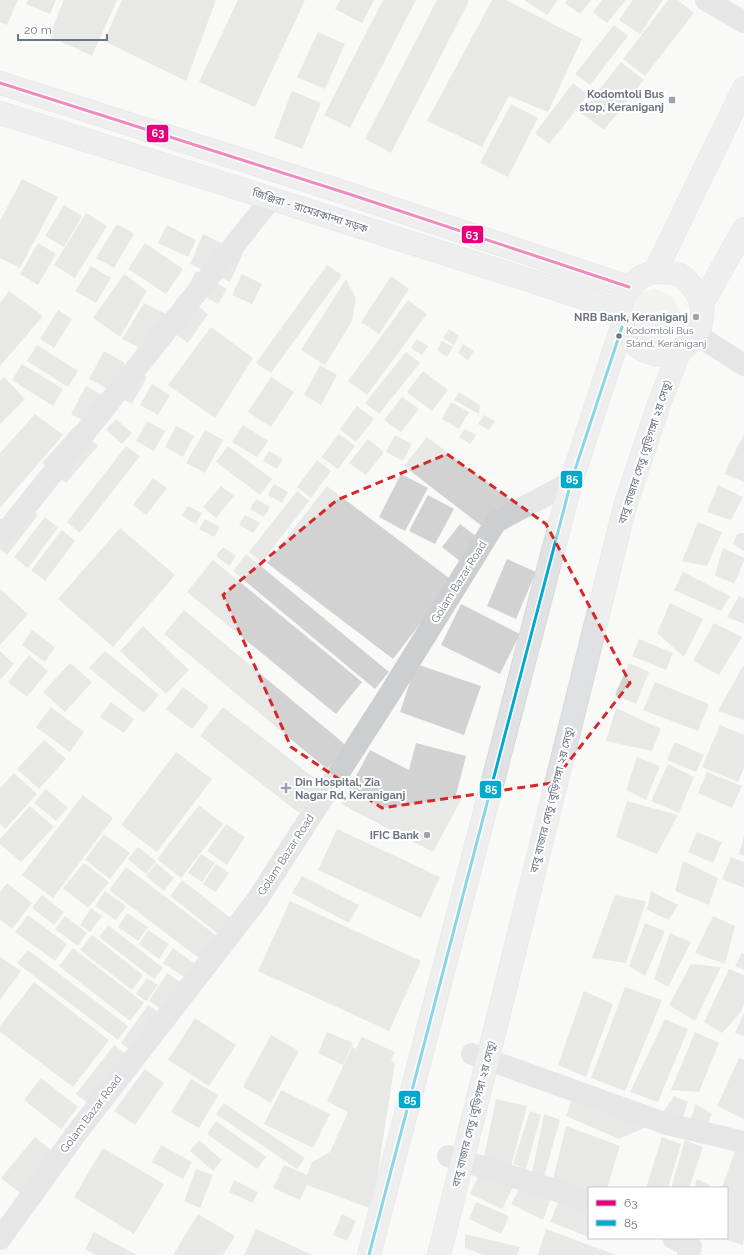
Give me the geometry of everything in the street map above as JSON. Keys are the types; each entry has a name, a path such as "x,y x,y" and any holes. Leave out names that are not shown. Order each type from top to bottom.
{"main road":[{"path":"0,83 349,194 629,287"},
{"path":"655,272 744,88"},
{"name":"জিঞ্জিরা - রামেরকান্দা সড়ক","path":"0,113 596,302 621,319"},
{"path":"702,304 744,229"},
{"path":"369,1255 571,482 621,319 622,299 629,287 640,277 655,272 671,272 683,276 696,290 702,304 703,320 697,335 687,346 673,353 658,354 642,350 630,340 621,319"},
{"name":"বাবু বাজার সেতু (বুড়িগঙ্গা ২য় সেতু)","path":"439,1255 625,506 659,404 680,350"}],"street":[{"path":"706,0 744,22"},
{"path":"0,530 5,533 271,199"},
{"path":"697,335 744,365"},
{"name":"Golam Bazar Road","path":"0,1240 75,1135 257,900 387,698 496,522 571,482"},
{"path":"472,1054 667,1124 744,1142"},
{"path":"448,1156 588,1201"},
{"path":"674,1239 691,1247 688,1255"}],"highlighted area":[{"path":"447,454 546,524 630,683 552,783 382,808 291,747 223,595 337,500"}],"shaded area":[{"path":"655,289 672,296 680,312 676,331 661,342 643,341 629,328 627,310 637,294"}],"building":[{"path":"0,0 18,0 7,25 0,22"},
{"path":"28,0 56,0 50,14 26,4"},
{"path":"64,0 117,0 92,56 49,36"},
{"path":"122,0 216,0 186,81 104,41"},
{"path":"238,0 305,0 255,107 199,82"},
{"path":"340,0 374,0 362,23 335,9"},
{"path":"383,0 416,0 350,128 324,115"},
{"path":"437,0 469,1 391,153 365,139"},
{"path":"492,0 506,0 582,39 548,112 509,96 482,147 427,121"},
{"path":"524,0 558,0 547,15"},
{"path":"567,0 591,0 580,14 565,3"},
{"path":"602,0 626,0 607,23 593,12"},
{"path":"633,0 663,0 640,34 619,20"},
{"path":"668,0 678,0 694,13 645,76 623,59"},
{"path":"614,25 628,36 590,85 575,74"},
{"path":"318,32 345,44 325,89 297,77"},
{"path":"621,62 644,80 604,130 581,113"},
{"path":"573,83 588,95 549,144 535,133"},
{"path":"292,91 321,103 302,149 274,138"},
{"path":"511,104 538,118 508,177 480,163"},
{"path":"22,179 58,197 20,268 0,258 0,221"},
{"path":"64,205 82,216 64,247 45,236"},
{"path":"86,213 107,226 75,278 54,265"},
{"path":"117,224 134,234 114,268 96,258"},
{"path":"167,225 196,240 188,257 158,243"},
{"path":"203,234 221,243 207,272 190,264"},
{"path":"38,243 56,254 38,285 20,274"},
{"path":"145,243 183,269 166,294 128,269"},
{"path":"226,244 243,253 230,282 212,273"},
{"path":"327,265 342,275 271,373 256,363"},
{"path":"91,266 111,278 96,303 75,291"},
{"path":"196,271 227,289 218,304 188,287"},
{"path":"124,274 147,291 120,337 93,318"},
{"path":"242,274 262,284 252,304 232,295"},
{"path":"391,276 409,289 379,334 361,322"},
{"path":"346,279 356,298 352,321 325,365 301,350"},
{"path":"9,291 43,316 0,366 0,303"},
{"path":"408,300 427,314 367,395 348,381"},
{"path":"144,303 176,319 157,356 122,339"},
{"path":"194,303 208,314 188,343 174,333"},
{"path":"58,310 72,319 54,348 40,339"},
{"path":"211,327 253,358 215,418 168,385"},
{"path":"449,329 459,336 454,345 443,338"},
{"path":"417,339 428,346 422,355 411,348"},
{"path":"442,341 453,347 447,357 437,350"},
{"path":"463,344 474,351 468,360 458,353"},
{"path":"37,345 78,371 68,387 27,361"},
{"path":"104,351 125,363 110,390 89,379"},
{"path":"406,352 420,363 379,414 365,403"},
{"path":"22,364 63,389 53,406 12,380"},
{"path":"127,365 147,377 132,404 111,392"},
{"path":"320,365 337,375 321,405 304,395"},
{"path":"423,371 448,390 432,411 407,392"},
{"path":"4,377 25,399 0,424 0,381"},
{"path":"271,377 294,392 271,427 248,412"},
{"path":"152,384 170,395 158,415 140,405"},
{"path":"86,386 107,398 92,425 71,414"},
{"path":"459,392 480,405 479,414 454,400"},
{"path":"402,397 419,409 401,432 384,420"},
{"path":"451,402 469,412 459,429 442,419"},
{"path":"357,406 374,419 356,442 340,429"},
{"path":"35,414 63,435 0,508 0,453"},
{"path":"484,415 495,421 489,430 478,424"},
{"path":"116,419 132,433 122,444 106,430"},
{"path":"147,421 165,431 154,451 136,441"},
{"path":"243,425 268,441 257,457 232,442"},
{"path":"75,426 98,446 66,483 42,463"},
{"path":"176,426 194,436 183,457 165,447"},
{"path":"465,429 476,435 470,444 459,437"},
{"path":"205,430 223,440 205,473 186,463"},
{"path":"339,434 355,446 338,469 321,457"},
{"path":"744,434 744,482 724,474"},
{"path":"395,435 412,444 403,461 386,452"},
{"path":"427,437 515,503 492,534 404,466"},
{"path":"368,439 384,452 366,475 349,463"},
{"path":"126,446 140,456 80,533 67,522"},
{"path":"228,446 272,479 260,495 216,462"},
{"path":"269,451 283,459 277,469 263,461"},
{"path":"317,460 331,471 311,498 297,487"},
{"path":"401,474 428,488 405,531 379,517"},
{"path":"153,478 167,488 146,515 133,505"},
{"path":"274,484 288,492 282,503 268,495"},
{"path":"718,485 743,497 731,520 707,512"},
{"path":"221,486 234,496 216,518 203,507"},
{"path":"327,486 453,581 393,659 267,563"},
{"path":"297,491 309,501 262,562 249,552"},
{"path":"428,495 454,509 435,544 409,531"},
{"path":"256,499 270,507 264,517 250,509"},
{"path":"24,505 38,515 7,555 0,549 0,536"},
{"path":"188,506 202,513 196,524 182,516"},
{"path":"245,515 260,523 253,533 239,525"},
{"path":"45,517 58,528 28,568 14,557"},
{"path":"205,519 220,527 214,537 199,529"},
{"path":"698,522 722,532 707,566 682,561"},
{"path":"460,524 488,545 470,569 442,547"},
{"path":"120,528 175,575 113,647 58,599"},
{"path":"62,530 75,541 45,581 31,570"},
{"path":"744,533 744,551 733,544 737,534"},
{"path":"223,547 236,556 229,566 216,556"},
{"path":"723,548 744,558 734,584 715,575"},
{"path":"246,554 389,672 375,689 233,571"},
{"path":"507,559 536,572 516,619 487,606"},
{"path":"213,560 362,682 336,714 187,592"},
{"path":"683,572 730,596 721,611 674,590"},
{"path":"0,589 28,614 0,645"},
{"path":"739,596 744,598 744,624 727,617"},
{"path":"670,603 703,619 684,657 657,633"},
{"path":"461,604 520,634 500,674 441,645"},
{"path":"184,610 347,746 327,769 164,634"},
{"path":"714,623 742,637 719,675 693,661"},
{"path":"143,626 189,670 166,694 120,651"},
{"path":"32,630 55,647 45,662 22,645"},
{"path":"639,639 673,653 666,670 632,656"},
{"path":"0,651 14,664 0,680"},
{"path":"105,651 159,695 144,713 89,668"},
{"path":"29,655 48,671 27,697 8,682"},
{"path":"70,663 92,682 65,712 43,692"},
{"path":"629,663 649,672 636,704 615,695"},
{"path":"416,664 481,686 464,735 400,712"},
{"path":"743,666 744,667 744,720 718,711"},
{"path":"655,682 709,704 698,731 643,710"},
{"path":"183,687 209,707 192,729 166,709"},
{"path":"111,702 134,719 124,733 100,717"},
{"path":"51,707 84,732 70,752 36,727"},
{"path":"223,707 322,784 299,813 200,736"},
{"path":"616,708 661,729 652,751 606,741"},
{"path":"720,725 744,735 744,768 738,782 702,767"},
{"path":"44,740 66,759 39,789 17,769"},
{"path":"675,742 704,755 696,772 667,760"},
{"path":"416,743 466,756 456,795 462,798 433,852 341,804 370,750 409,770"},
{"path":"176,752 212,779 157,852 121,825"},
{"path":"637,757 660,766 646,800 626,790"},
{"path":"668,764 694,777 679,813 651,801"},
{"path":"707,772 742,786 732,808 698,793"},
{"path":"14,773 37,794 5,829 0,824 0,788"},
{"path":"46,789 68,808 56,821 34,803"},
{"path":"83,795 113,818 53,898 22,875"},
{"path":"627,801 678,815 657,854 616,837"},
{"path":"199,805 223,824 181,878 157,859"},
{"path":"30,806 54,827 21,862 0,844 0,839"},
{"path":"226,824 245,837 227,865 207,851"},
{"path":"337,829 440,877 421,918 318,870"},
{"path":"697,832 722,842 713,863 688,852"},
{"path":"104,834 130,853 110,879 85,860"},
{"path":"744,835 744,856 739,854"},
{"path":"138,847 156,861 146,874 128,859"},
{"path":"201,854 215,863 202,882 188,873"},
{"path":"731,857 744,862 744,888 722,879"},
{"path":"683,861 718,878 709,905 675,891"},
{"path":"84,863 109,882 88,908 63,888"},
{"path":"156,863 174,878 164,891 146,876"},
{"path":"216,864 229,873 216,892 203,884"},
{"path":"126,867 217,936 200,959 109,890"},
{"path":"302,876 359,905 349,923 292,893"},
{"path":"182,880 233,920 221,936 170,896"},
{"path":"7,883 32,903 12,929 0,919 0,892"},
{"path":"105,891 126,906 116,920 95,906"},
{"path":"651,891 678,905 669,920 647,910"},
{"path":"42,895 64,912 54,925 32,908"},
{"path":"615,895 646,901 626,963 592,958"},
{"path":"290,901 421,961 389,1031 258,971"},
{"path":"91,908 102,916 90,932 80,925"},
{"path":"127,913 148,927 138,941 118,927"},
{"path":"28,915 67,944 55,961 15,932"},
{"path":"65,916 87,933 78,946 55,929"},
{"path":"713,916 735,926 725,964 695,953"},
{"path":"645,923 665,931 645,976 629,966"},
{"path":"108,925 163,968 154,979 99,937"},
{"path":"148,930 169,944 159,959 139,944"},
{"path":"670,933 691,942 668,987 654,979"},
{"path":"92,935 143,975 132,990 80,950"},
{"path":"73,948 144,1003 130,1021 59,966"},
{"path":"173,948 194,963 184,977 163,963"},
{"path":"28,950 128,1026 118,1040 17,963"},
{"path":"742,953 744,954 744,970 735,966"},
{"path":"0,957 21,971 0,1000"},
{"path":"691,964 721,967 695,1021 669,1005"},
{"path":"729,969 744,975 744,1004 741,1012 722,1033 704,1022"},
{"path":"167,973 187,987 169,1014 149,1001"},
{"path":"147,978 158,985 146,1001 136,994"},
{"path":"34,982 109,1040 73,1087 0,1032 0,1026"},
{"path":"625,987 662,1000 625,1091 591,1078"},
{"path":"584,991 613,1004 586,1077 558,1065"},
{"path":"148,1005 167,1018 140,1057 121,1043"},
{"path":"744,1013 744,1036 735,1033"},
{"path":"195,1018 236,1045 209,1086 168,1060"},
{"path":"665,1019 688,1029 658,1102 630,1092"},
{"path":"327,1032 353,1043 343,1065 318,1053"},
{"path":"695,1032 719,1043 699,1092 671,1090"},
{"path":"271,1035 299,1051 271,1103 243,1087"},
{"path":"362,1037 395,1052 391,1061 395,1063 372,1209 307,1185 300,1200 273,1188 284,1165 307,1175 312,1162 330,1152 348,1112 327,1101 352,1047 356,1049"},
{"path":"114,1045 137,1063 99,1112 76,1094"},
{"path":"739,1058 744,1060 744,1119 717,1106"},
{"path":"145,1069 164,1083 135,1125 114,1111"},
{"path":"41,1078 78,1107 61,1129 24,1100"},
{"path":"191,1079 218,1095 199,1128 171,1112"},
{"path":"281,1090 330,1114 313,1148 264,1124"},
{"path":"573,1096 651,1125 619,1139 566,1116"},
{"path":"674,1096 688,1102 682,1119 663,1112"},
{"path":"496,1099 527,1106 510,1170 483,1162"},
{"path":"224,1103 305,1158 297,1169 216,1114"},
{"path":"696,1104 712,1114 705,1129 689,1123"},
{"path":"530,1111 541,1115 526,1169 513,1164"},
{"path":"544,1114 560,1120 543,1180 532,1173"},
{"path":"216,1121 266,1157 257,1169 207,1134"},
{"path":"566,1126 620,1146 607,1187 588,1187 588,1196 552,1183"},
{"path":"35,1137 68,1164 35,1205 1,1178"},
{"path":"662,1137 681,1144 668,1187 646,1187"},
{"path":"199,1140 222,1160 213,1171 190,1151"},
{"path":"685,1140 703,1147 689,1187 671,1187"},
{"path":"161,1145 192,1162 183,1179 152,1162"},
{"path":"737,1145 744,1149 743,1245 724,1239 728,1239 728,1187 722,1187"},
{"path":"103,1148 164,1184 134,1234 74,1197"},
{"path":"196,1169 213,1175 200,1208 184,1201"},
{"path":"481,1170 514,1185 502,1209 470,1194"},
{"path":"697,1179 710,1185 709,1187 694,1187"},
{"path":"234,1180 258,1192 253,1203 229,1192"},
{"path":"522,1185 552,1195 543,1220 511,1204"},
{"path":"560,1198 588,1208 588,1237 550,1222"},
{"path":"476,1202 509,1216 501,1234 469,1219"},
{"path":"198,1214 235,1236 223,1255 173,1255"},
{"path":"342,1214 356,1221 347,1241 333,1235"},
{"path":"256,1229 312,1255 244,1255"},
{"path":"546,1229 616,1255 538,1255"},
{"path":"94,1232 137,1255 95,1255 85,1249"},
{"path":"465,1234 520,1247 517,1255 484,1255 465,1248"}],"transit line":[{"name":"63","path":"0,83 349,194 629,287"},
{"name":"85","path":"369,1255 571,482 622,327"}],"place":[{"name":"Kodomtoli Bus stop, Keraniganj","path":"672,100"},
{"name":"NRB Bank, Keraniganj","path":"696,317"},
{"name":"Kodomtoli Bus Stand, Keraniganj","path":"619,336"},
{"name":"Din Hospital, Zia Nagar Rd, Keraniganj","path":"286,788"},
{"name":"IFIC Bank","path":"427,835"}]}
